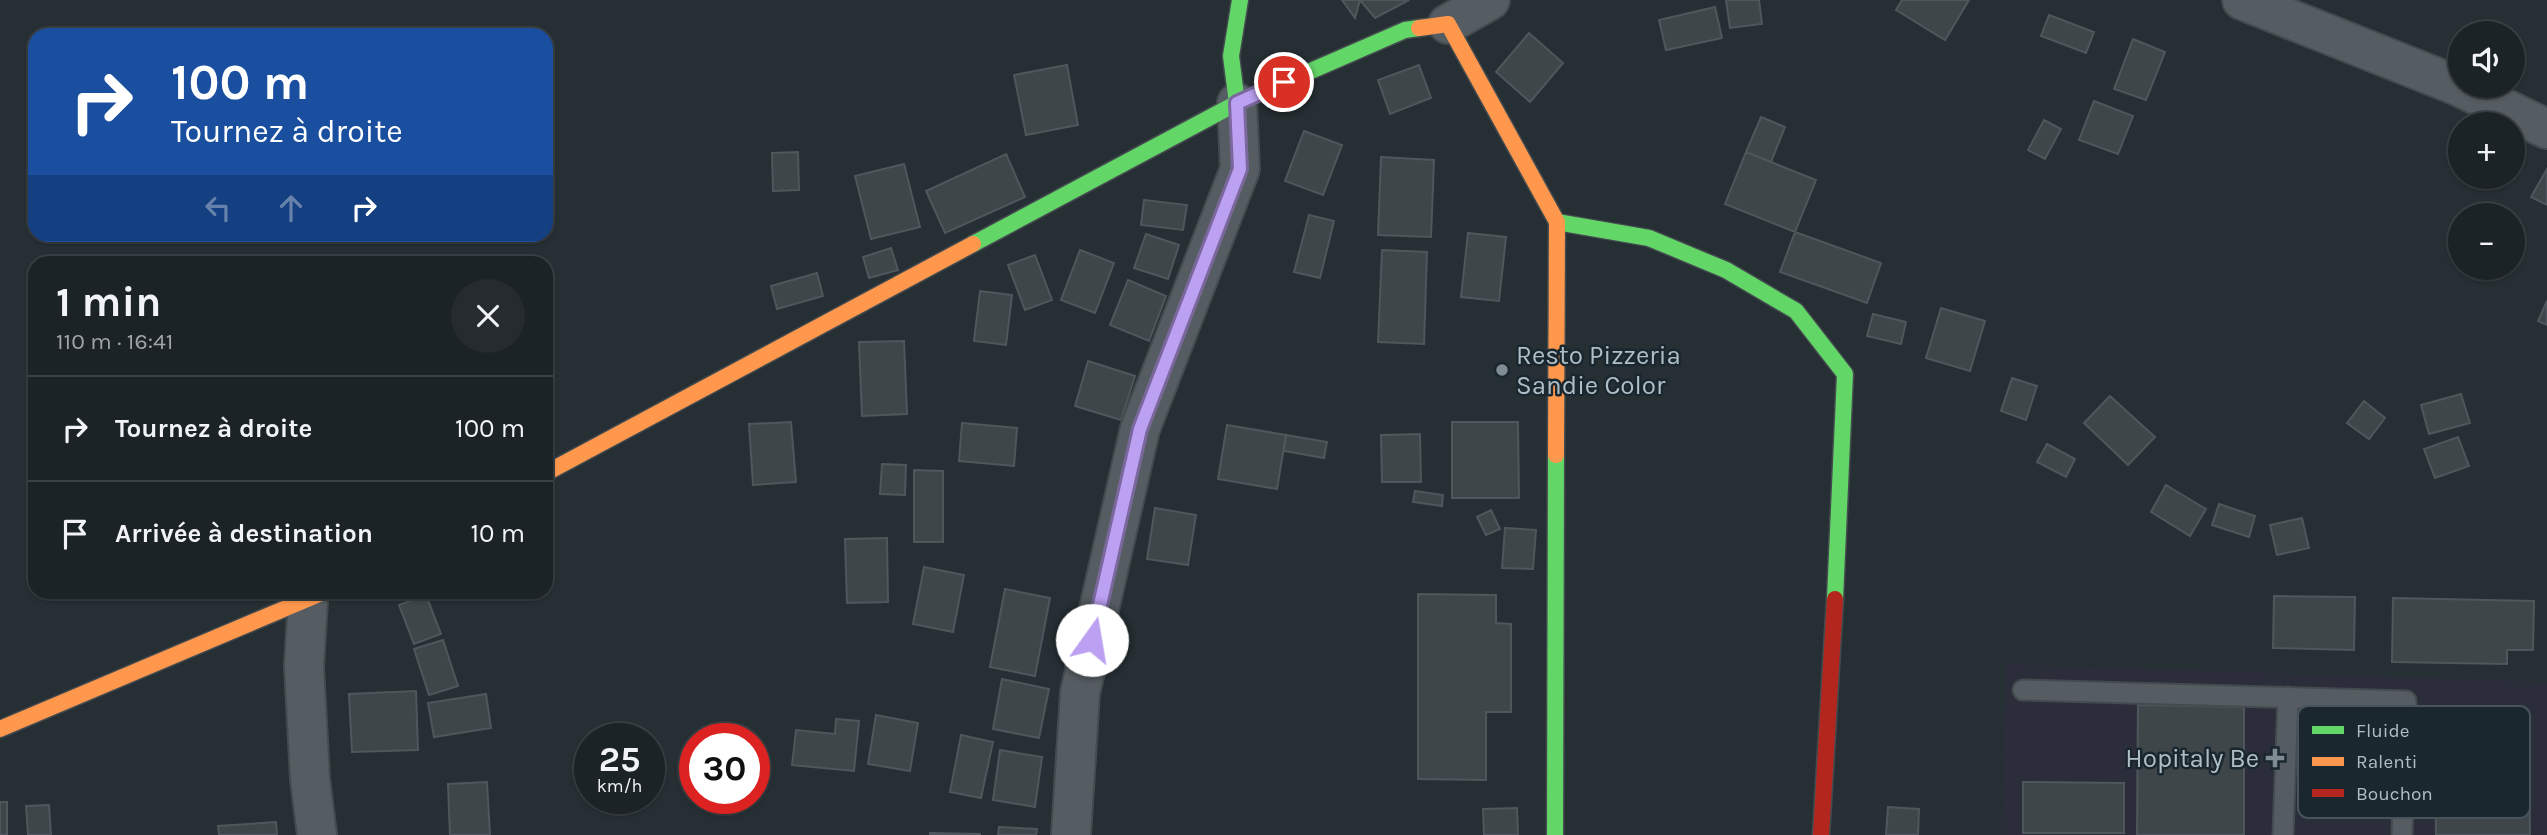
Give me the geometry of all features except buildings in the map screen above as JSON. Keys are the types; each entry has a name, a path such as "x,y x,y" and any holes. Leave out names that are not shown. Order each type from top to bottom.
{"street":[{"path":"1071,835 1080,693 1140,429 1240,169 1237,103 1231,56 1240,0"},
{"path":"553,469 1237,103 1405,30 1448,24 1490,0"},
{"path":"2242,0 2458,86 2547,129"},
{"path":"1448,24 1557,222 1555,835"},
{"path":"1557,222 1649,238 1726,270 1796,311 1845,374 1838,555 1821,835"},
{"path":"0,729 309,599"},
{"path":"315,599 304,666 310,779 317,835"}],"lane":[{"path":"2023,690 2406,701 2406,706"},
{"path":"2283,835 2288,697"}],"shaded area":[{"name":"Hopitaly Be","path":"2006,664 2547,682 2547,835 2001,835"}],"traffic: fast":[{"path":"1237,103 1231,56 1240,0"},
{"path":"973,244 1237,103 1405,30 1419,28"},
{"path":"1557,222 1649,238 1726,270 1796,311 1845,374 1835,599"},
{"path":"1555,835 1556,455"}],"traffic: slow":[{"path":"1419,28 1448,24 1557,222 1556,455"},
{"path":"553,469 973,244"},
{"path":"0,729 307,599"}],"traffic: jam":[{"path":"1821,835 1835,599"}],"place":[{"name":"Resto Pizzeria Sandie Color","path":"1502,370"},
{"name":"Hopitaly Be","path":"2275,758"}],"route":[{"path":"1092,640 1140,429 1240,169 1237,103 1284,82"}]}
